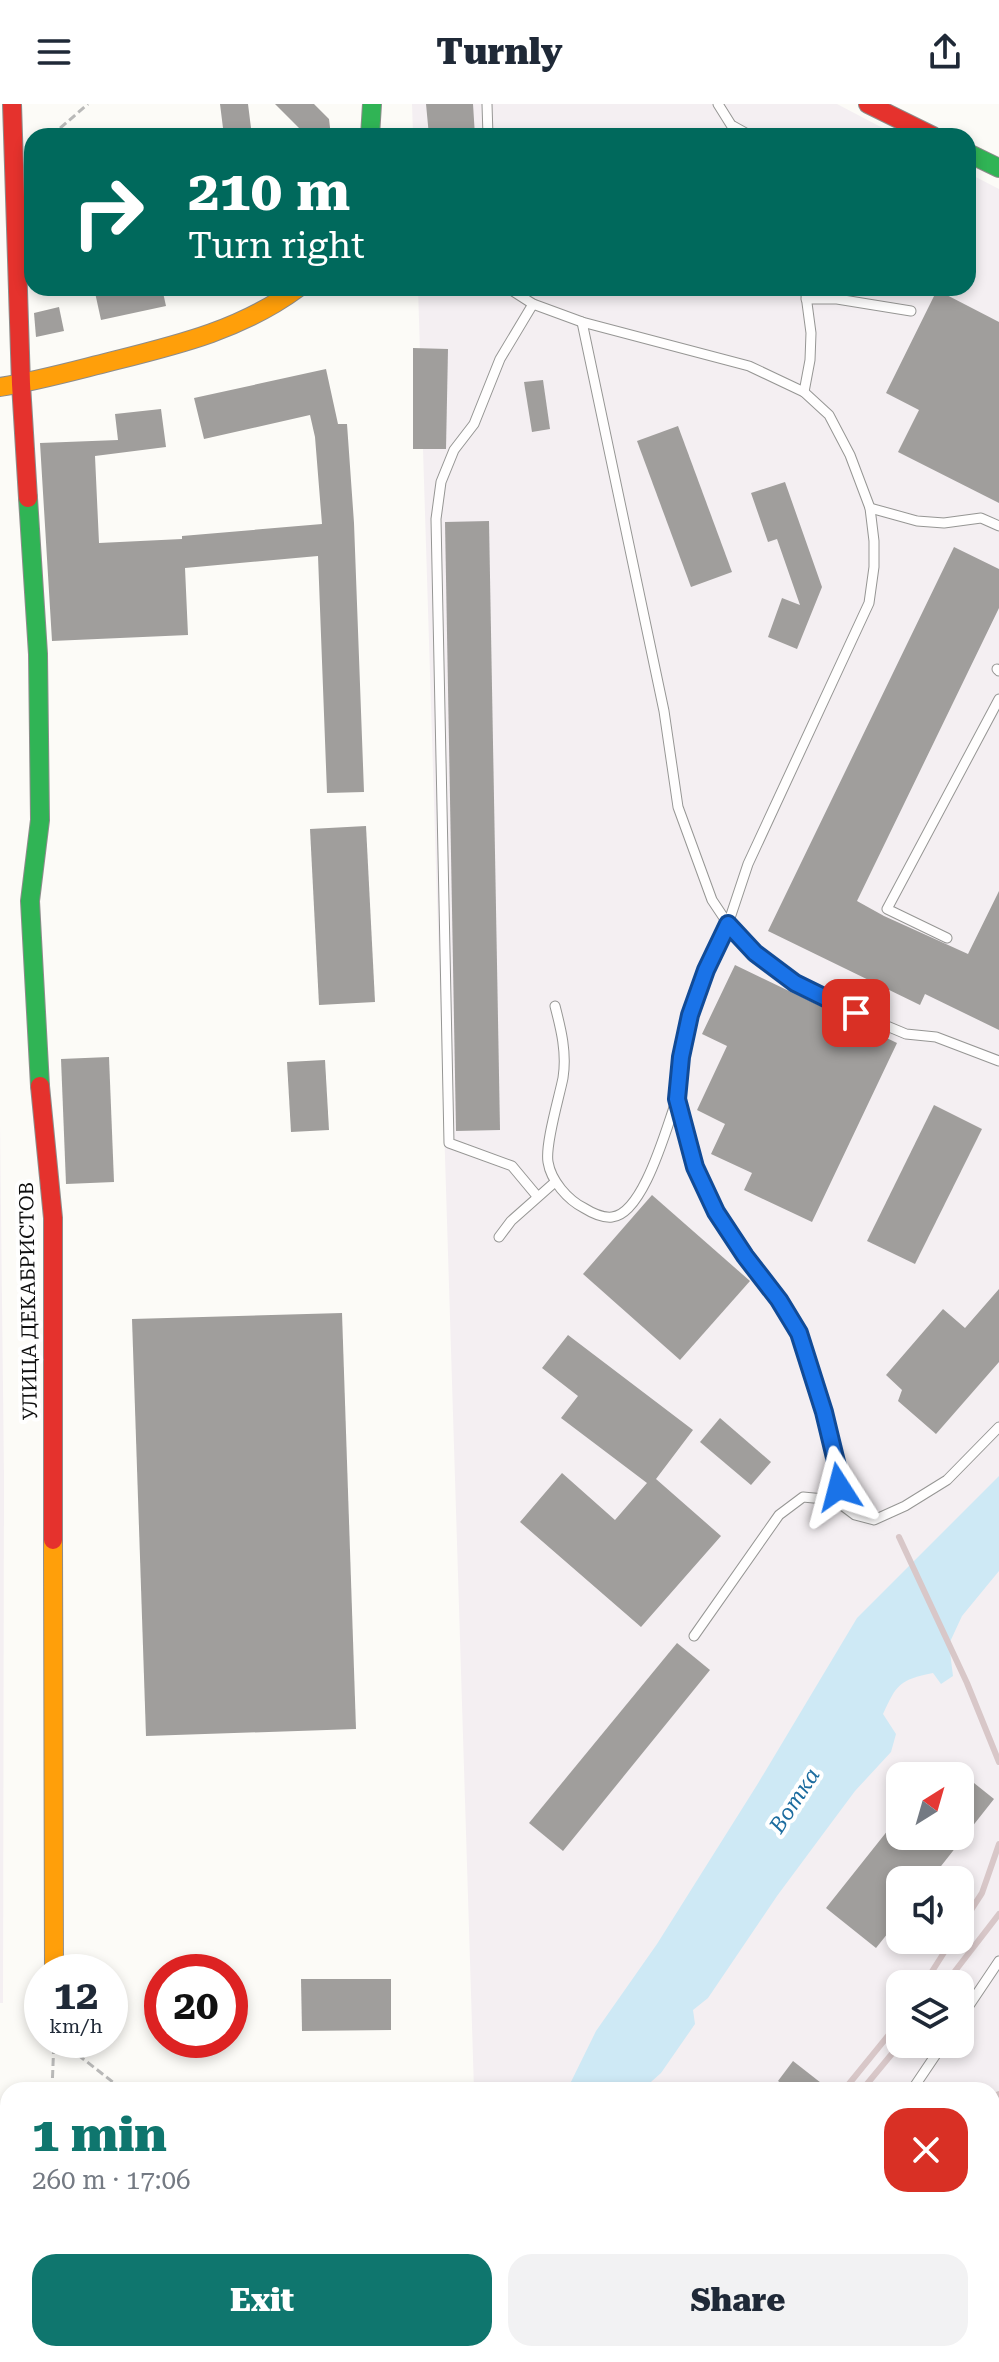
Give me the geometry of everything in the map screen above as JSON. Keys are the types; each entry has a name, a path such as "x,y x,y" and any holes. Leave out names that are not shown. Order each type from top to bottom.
{"street":[{"name":"УЛИЦА ДЕКАБРИСТОВ","path":"12,104 21,384 38,654 40,820 30,901 42,1118 53,1218 54,1954"},
{"path":"370,128 372,104"},
{"path":"868,104 917,128"},
{"path":"976,157 999,168"},
{"path":"0,387 194,340 240,325 288,296"}],"lane":[{"path":"487,104 488,128"},
{"path":"718,104 737,128"},
{"path":"520,296 533,304 582,322 749,366 804,392 829,415 850,455 870,508 874,541 869,603 748,864 728,924 706,970 690,1015 681,1057 677,1099 645,1187 629,1210 613,1218 594,1214 574,1203 555,1182 547,1161 564,1074 564,1038 555,1006"},
{"path":"804,392 811,333 805,296"},
{"path":"818,296 911,311"},
{"path":"533,304 500,359 474,424 454,450 441,482 436,519 449,1143 512,1166 537,1196"},
{"path":"582,322 664,711 678,807 712,900 728,924 755,953 795,983 906,1034 936,1037 999,1061"},
{"path":"870,508 917,521 944,523 981,518 999,526"},
{"path":"947,938 887,909 999,699"},
{"path":"677,1099 695,1167 716,1212 799,1333 837,1466 839,1487 835,1500"},
{"path":"499,1237 511,1221 555,1182"},
{"path":"694,1636 779,1515 803,1497 835,1500 855,1515 874,1520 905,1506 947,1480 999,1427"},
{"path":"974,1998 999,1961"},
{"path":"917,2082 934,2058"}],"path":[{"path":"60,128 88,104"},
{"path":"53,2082 55,2058"},
{"path":"80,2058 112,2082"}],"shaded area":[{"path":"412,104 837,104 883,128 413,128"},
{"path":"976,177 999,189 999,2082 474,2082 418,296 976,296"},
{"path":"0,1124 4,1477 3,2003 0,2003"}],"water":[{"name":"Вотка","path":"999,1476 999,1571 962,1616 949,1644 953,1676 941,1684 933,1673 906,1681 896,1690 883,1714 896,1734 891,1752 855,1791 777,1896 708,1998 693,2010 695,2024 661,2073 651,2082 571,2082 596,2031 657,1944 857,1618"}],"building":[{"path":"220,104 248,104 251,128 223,128"},
{"path":"275,104 314,104 329,119 330,128 299,128"},
{"path":"426,104 473,104 474,128 428,128"},
{"path":"96,296 164,296 166,306 101,320"},
{"path":"934,296 949,296 999,322 999,503 898,452 919,410 886,393"},
{"path":"59,307 64,331 36,337 34,313"},
{"path":"413,348 448,349 446,449 413,449"},
{"path":"326,369 338,424 347,424 354,523 364,792 327,793 318,556 185,568 188,635 52,641 40,443 118,440 115,414 161,409 166,447 95,456 99,543 182,539 182,536 322,524 315,437 310,415 204,439 194,398"},
{"path":"543,380 550,429 532,432 524,382"},
{"path":"678,426 732,572 691,587 637,441"},
{"path":"785,482 822,587 797,649 768,637 782,598 800,605 777,539 768,542 751,493"},
{"path":"489,521 500,1130 456,1131 445,522"},
{"path":"954,547 999,569 999,608 857,901 968,954 999,891 999,1030 925,994 920,1005 768,931"},
{"path":"366,826 375,1002 319,1005 310,829"},
{"path":"735,965 897,1043 812,1222 744,1190 752,1173 711,1154 725,1124 697,1110 727,1046 702,1034"},
{"path":"109,1057 114,1182 66,1184 61,1059"},
{"path":"325,1060 329,1130 291,1132 287,1062"},
{"path":"934,1105 982,1129 915,1264 867,1241"},
{"path":"652,1195 750,1281 680,1360 583,1274"},
{"path":"999,1289 999,1362 936,1434 898,1401 902,1390 886,1375 943,1309 965,1328"},
{"path":"342,1313 356,1729 146,1736 132,1319"},
{"path":"568,1335 693,1430 656,1479 721,1536 641,1627 520,1522 562,1473 615,1520 647,1483 561,1418 578,1396 542,1368"},
{"path":"720,1418 771,1462 751,1485 700,1442"},
{"path":"677,1643 710,1670 563,1851 529,1823"},
{"path":"974,1783 994,1799 974,1824"},
{"path":"886,1833 886,1850 954,1850 941,1866 886,1866 886,1936 876,1948 826,1908"},
{"path":"301,1979 391,1979 391,2030 302,2031"},
{"path":"793,2061 820,2082 779,2082"}],"railway":[{"path":"899,1537 967,1683 999,1762"},
{"path":"974,1905 982,1893 999,1844"},
{"path":"956,1970 999,1914"},
{"path":"933,1970 943,1954"},
{"path":"850,2082 886,2038"},
{"path":"869,2082 888,2058"}],"traffic: fast":[{"path":"370,128 372,104"},
{"path":"976,157 999,168"},
{"path":"28,498 38,654 40,820 30,901 40,1086"}],"traffic: slow":[{"path":"0,387 184,342 254,315 286,296"},
{"path":"53,1540 54,1954"}],"traffic: jam":[{"path":"12,104 28,498"},
{"path":"868,104 917,128"},
{"path":"40,1086 53,1218 53,1540"}],"route":[{"path":"839,1487 824,1412 799,1333 716,1212 695,1167 677,1099 681,1057 690,1015 706,970 728,924 755,953 795,983 856,1013"}]}
